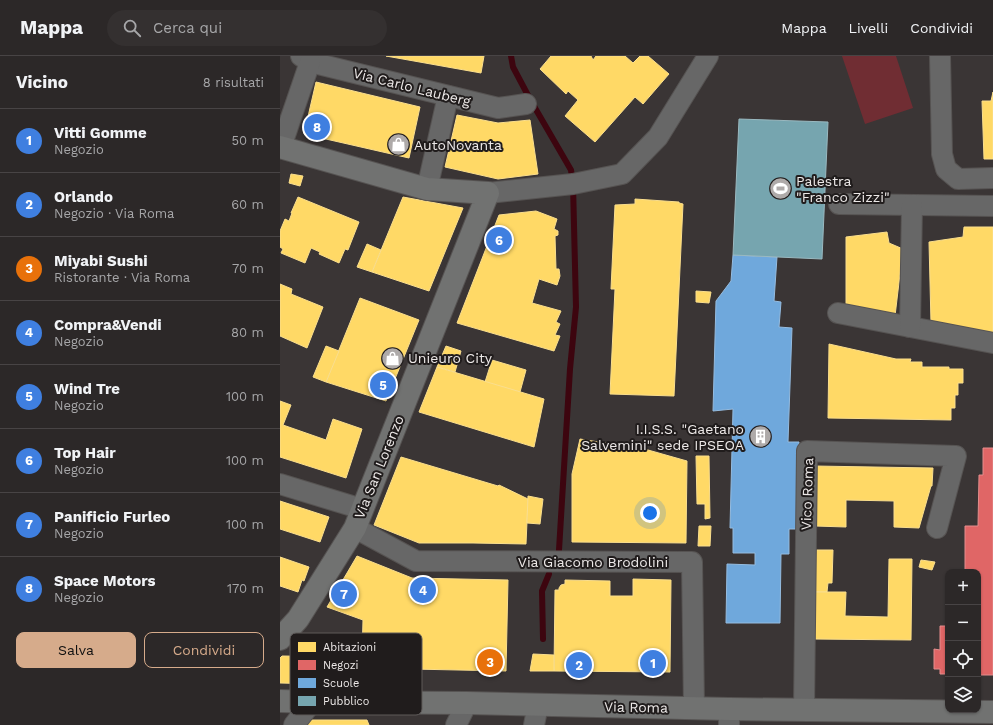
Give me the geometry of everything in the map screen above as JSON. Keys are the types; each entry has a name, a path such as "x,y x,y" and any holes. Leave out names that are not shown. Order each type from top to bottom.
{"street":[{"path":"305,59 281,147 427,189 488,193 573,184 622,174 658,137 708,56"},
{"path":"940,56 942,154 946,169 958,179 993,178"},
{"name":"Via Carlo Lauberg","path":"305,59 498,108 526,104"},
{"path":"427,189 448,96"},
{"name":"Via San Lorenzo","path":"280,639 298,619 358,518 488,193"},
{"path":"839,204 993,206"},
{"path":"910,328 912,205"},
{"path":"838,313 993,344"},
{"name":"Vico Roma","path":"804,710 808,451 956,456 937,528"},
{"path":"280,484 358,518"},
{"name":"Via Giacomo Brodolini","path":"358,518 416,561 692,562 694,708"},
{"name":"Via Roma","path":"280,701 290,701"},
{"name":"Via Roma","path":"422,703 467,703 536,715 694,708 729,717 804,710 993,712"},
{"path":"456,725 467,703"},
{"path":"294,725 302,715"}],"shaded area":[{"path":"842,56 896,56 913,108 865,124"}],"building: Abitazioni":[{"path":"386,56 484,56 481,73"},
{"path":"551,56 591,56 593,60 596,56 625,56 633,63 640,56 648,56 669,74 643,104 635,97 595,142 565,116 578,100 568,91 566,94 540,69"},
{"path":"316,82 420,107 409,158 304,134"},
{"path":"993,92 993,159 984,159 982,101 991,101"},
{"path":"457,115 498,123 530,120 538,174 498,179 445,167"},
{"path":"291,174 303,176 300,186 289,183"},
{"path":"298,197 359,222 348,250 345,249 339,263 319,254 320,252 311,248 305,263 281,253 283,249 280,247 280,231 285,219 289,221"},
{"path":"403,197 463,208 429,291 372,272"},
{"path":"635,199 679,202 683,204 674,396 610,394 615,289 611,289 615,205 635,204"},
{"path":"536,211 557,219 554,229 558,231 558,235 555,236 556,269 559,269 560,276 557,285 539,279 532,303 561,311 556,322 560,324 555,335 560,336 554,351 457,323 499,215"},
{"path":"964,227 993,227 993,335 931,323 929,242 963,237"},
{"path":"887,232 889,243 903,249 895,316 846,307 846,237"},
{"path":"367,244 381,250 372,272 357,267"},
{"path":"280,284 292,289 291,294 323,307 307,348 280,336"},
{"path":"696,291 711,292 709,303 696,302"},
{"path":"360,298 419,320 386,401 326,382"},
{"path":"829,344 896,359 911,359 910,362 922,362 922,367 949,367 949,369 963,369 963,383 958,383 958,395 955,395 955,408 951,408 951,420 828,418"},
{"path":"326,346 339,351 326,382 313,377"},
{"path":"446,346 461,351 455,372 437,367"},
{"path":"492,360 526,370 520,392 485,382"},
{"path":"437,367 544,399 534,447 419,412"},
{"path":"280,401 291,405 283,425 326,440 333,419 362,429 346,478 280,457"},
{"path":"580,439 648,450 687,461 686,543 572,542 572,474"},
{"path":"696,456 709,456 710,518 705,519 705,504 697,504"},
{"path":"401,457 498,486 499,485 528,499 526,544 419,543 374,525"},
{"path":"815,466 933,468 932,486 919,528 894,527 894,501 846,500 846,527 815,526"},
{"path":"528,496 543,499 540,524 527,523"},
{"path":"280,501 329,517 320,542 280,529"},
{"path":"699,526 711,526 710,546 698,546"},
{"path":"814,550 833,550 832,583 828,583 827,592 813,592"},
{"path":"357,556 412,578 508,580 506,671 422,669 422,633 363,633 363,620 327,607"},
{"path":"280,557 309,567 298,592 280,586"},
{"path":"889,559 912,559 911,640 813,639 813,592 846,592 845,616 888,617"},
{"path":"921,560 935,562 932,570 919,567"},
{"path":"633,579 671,580 670,672 554,671 555,590 559,590 561,585 565,584 565,580 610,581 610,596 633,596"},
{"path":"533,654 554,655 554,671 530,671"},
{"path":"282,656 290,656 290,683 280,683 280,658"},
{"path":"308,720 367,720 369,725 304,725"}],"building: Negozi":[{"path":"983,448 993,448 993,675 981,675 981,569 965,569 965,526 978,526 979,475 983,475"},
{"path":"940,626 945,626 945,674 940,674 940,669 934,669 934,649 940,650"}],"building: Scuole":[{"name":"I.I.S.S. \"Gaetano Salvemini\" sede IPSEOA","path":"733,255 777,257 774,301 781,302 779,327 792,328 788,442 799,442 797,529 789,529 789,554 781,554 780,623 726,623 727,564 755,565 755,553 733,553 733,528 730,528 733,409 713,411 716,301 731,281"}],"building: Pubblico":[{"name":"Palestra \"Franco Zizzi\"","path":"739,119 828,122 822,259 733,255"}],"waterway":[{"path":"511,56 513,67 571,170 573,184 576,307 570,369 559,550"},
{"path":"543,639 542,591 549,574"}],"place":[{"name":"Space Motors","path":"317,127"},
{"name":"AutoNovanta","path":"399,145"},
{"name":"Palestra \"Franco Zizzi\"","path":"780,189"},
{"name":"Top Hair","path":"499,240"},
{"name":"Unieuro City","path":"393,358"},
{"name":"Wind Tre","path":"383,385"},
{"name":"I.I.S.S. \"Gaetano Salvemini\" sede IPSEOA","path":"760,437"},
{"name":"Compra&Vendi","path":"423,590"},
{"name":"Panificio Furleo","path":"344,594"},
{"name":"Miyabi Sushi","path":"490,662"},
{"name":"Vitti Gomme","path":"653,663"},
{"name":"Orlando","path":"579,665"}]}
